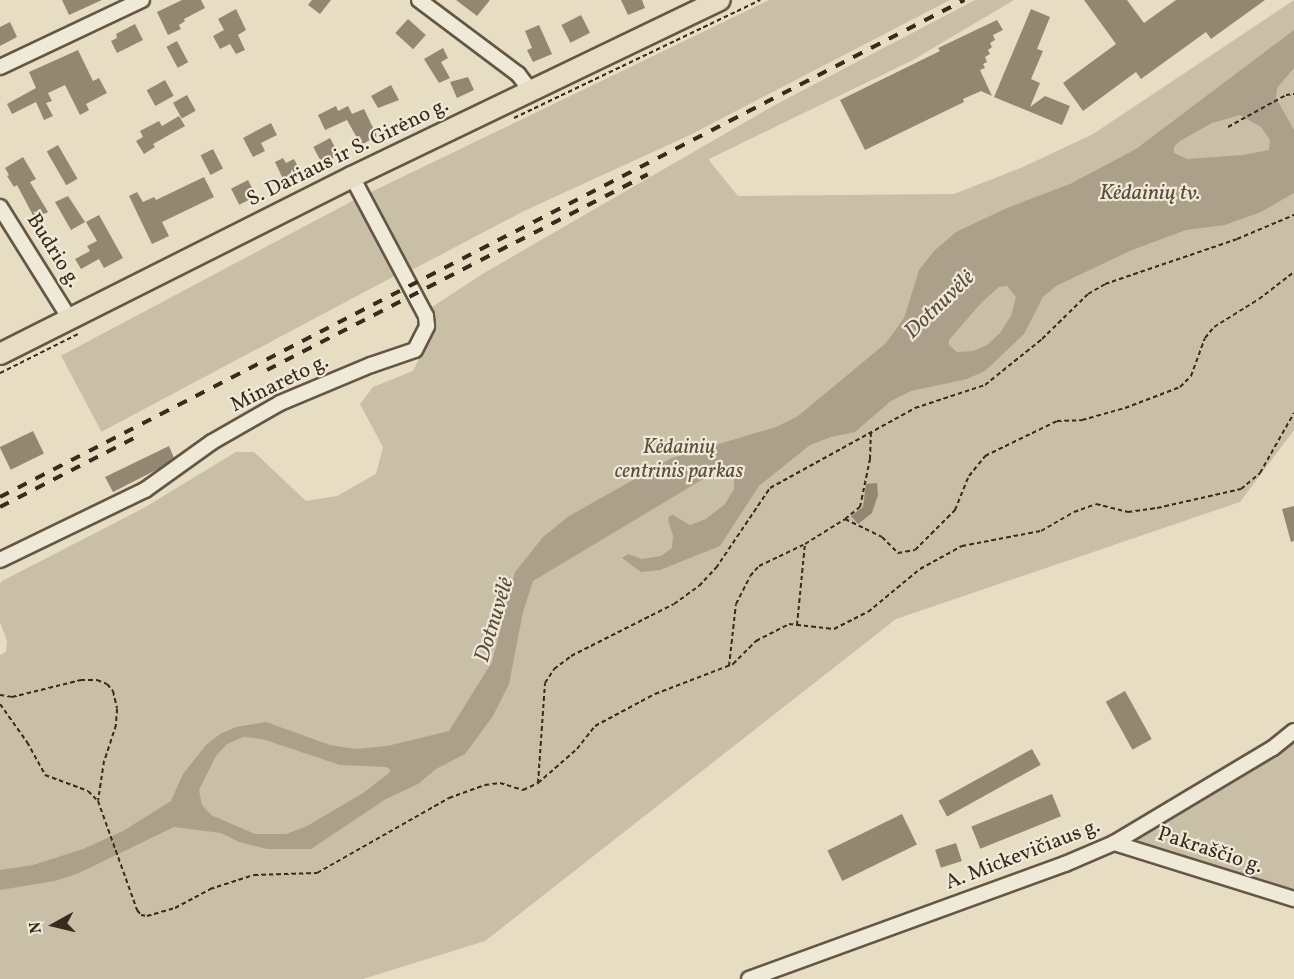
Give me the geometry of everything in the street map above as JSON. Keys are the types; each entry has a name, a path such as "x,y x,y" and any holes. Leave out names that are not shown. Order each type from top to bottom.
{"main road":[{"name":"S. Dariaus ir S. Girėno g.","path":"0,354 75,326 352,177 720,0"}],"street":[{"path":"0,67 142,0"},
{"path":"419,0 518,74 531,91"},
{"name":"Minareto g.","path":"0,560 145,490 212,442 280,403 371,365 415,350 427,326 426,316 352,177"},
{"name":"Budrio g.","path":"0,207 75,326"},
{"name":"A. Mickevičiaus g.","path":"749,979 1065,864 1114,843 1273,748 1294,731"},
{"name":"Pakraščio g.","path":"1114,843 1294,899"}],"path":[{"path":"511,119 760,0"},
{"path":"1228,127 1243,121 1286,95 1294,94"},
{"path":"537,783 545,683 554,669 572,656 674,604 699,586 716,568 770,488 915,408 985,385 1042,339 1088,294 1105,284 1237,239 1294,215"},
{"path":"845,519 882,537 898,553 915,550 955,510 969,476 985,456 1057,421 1082,420 1125,408 1180,387 1191,376 1205,338 1214,327 1259,299 1294,272"},
{"path":"0,373 75,326"},
{"path":"0,695 12,697 81,680 97,680 107,684 113,691 117,709 116,726 104,761 98,801 137,910 141,915 147,916 175,908 210,888 254,875 317,873 449,798 485,785 500,783 524,790 537,783 577,749 596,726 655,694 729,666 756,641 789,624 834,629 868,612 920,569 962,546 1041,531 1074,512 1096,504 1128,512 1157,508 1241,489 1260,473 1294,413"},
{"path":"729,666 736,604 750,576 759,566 805,544 860,507 870,459 871,432"},
{"path":"796,626 805,544"},
{"path":"0,704 27,742 45,775 88,791 98,801"}],"green space":[{"path":"769,0 950,0 690,135 524,211 408,272 369,193"},
{"name":"Kėdainių centrinis parkas","path":"975,0 1014,0 913,60 709,159 711,163 738,196 954,194 1023,167 1093,134 1294,0 1294,430 1240,502 896,619 485,941 363,979 0,979 0,655 6,652 7,641 0,622 0,584 2,581 142,509 236,452 254,452 306,501 337,496 376,474 383,447 360,404 373,387 413,371 434,328 429,309 484,273 773,106"},
{"path":"356,199 396,275 101,432 61,356"},
{"path":"1294,738 1294,890 1136,843 1137,835"}],"water":[{"name":"Kėdainių tv.","path":"1294,30 1294,68 1277,88 1276,98 1294,130 1294,193 1261,212 1225,225 1186,230 1132,250 1056,286 1043,297 1024,334 985,371 967,379 911,391 891,401 855,432 831,437 810,445 759,486 720,546 660,570 641,572 622,558 628,554 642,559 661,556 672,548 673,535 668,521 669,516 673,515 690,525 706,519 725,504 734,489 734,474 725,466 533,581 523,612 509,684 493,716 465,754 436,769 418,784 386,799 311,849 267,849 239,842 221,833 174,827 79,873 55,881 0,890 0,870 33,865 83,849 123,831 171,801 183,774 206,745 220,734 236,727 266,722 330,745 356,749 387,746 449,731 492,662 515,572 543,537 569,516 672,458 776,427 798,416 886,343 904,318 919,270 934,251 956,232 1007,208 1070,184 1136,149","holes":["1240,115 1261,127 1270,140 1269,150 1243,155 1187,159 1174,153 1174,147 1180,141 1212,123","1007,286 1016,297 1011,316 1000,333 987,345 973,351 957,352 949,345 949,340 982,302 999,287","243,737 262,739 340,765 390,769 389,773 363,793 307,826 286,834 255,834 211,815 202,805 199,790 216,756 227,744"]}],"building":[{"path":"62,0 102,0 69,15"},
{"path":"182,0 201,0 205,8 184,19 185,21 179,25 181,29 168,35 157,12"},
{"path":"312,0 331,0 320,14 308,5"},
{"path":"456,0 490,0 477,16"},
{"path":"621,0 642,0 645,8 628,15"},
{"path":"1084,0 1127,0 1144,23 1176,0 1265,0 1211,39 1206,32 1141,79 1136,72 1083,111 1063,83 1116,44"},
{"path":"236,9 246,30 238,35 245,50 236,54 230,44 220,49 213,36 224,30 218,19"},
{"path":"1031,9 1050,17 1037,49 1043,51 1031,79 1040,83 1030,107 1045,96 1070,106 1062,125 994,97"},
{"path":"581,15 590,33 570,43 561,25"},
{"path":"408,19 426,35 413,49 395,33"},
{"path":"997,20 1003,30 993,35 995,40 990,43 992,47 988,50 990,54 985,57 987,62 983,64 985,68 980,70 992,96 981,91 963,99 964,102 865,150 840,100 940,51 938,48"},
{"path":"10,22 17,37 0,46 0,27"},
{"path":"135,24 143,40 117,53 111,41 117,38 116,34"},
{"path":"539,25 552,54 533,62 527,50 532,48 525,31"},
{"path":"177,41 188,62 178,68 166,47"},
{"path":"443,48 448,58 441,62 450,78 439,83 424,59"},
{"path":"78,50 93,81 99,78 107,93 86,104 89,110 80,115 65,85 48,93 52,101 46,103 53,116 44,120 36,102 12,114 7,104 36,88 29,72"},
{"path":"468,77 474,90 457,98 450,82"},
{"path":"165,80 174,96 155,106 147,90"},
{"path":"391,85 399,100 378,108 371,96"},
{"path":"187,95 196,111 182,119 173,103"},
{"path":"336,106 338,111 348,106 352,114 364,109 377,136 361,145 347,120 325,130 318,115"},
{"path":"179,116 185,126 153,144 155,147 144,154 136,141 143,137 140,131 159,121 162,126"},
{"path":"271,123 277,135 261,143 265,151 253,157 243,138"},
{"path":"330,138 339,155 322,164 313,147"},
{"path":"58,145 78,179 66,185 47,152"},
{"path":"213,149 223,169 211,175 201,155"},
{"path":"23,157 36,179 30,182 48,212 35,219 17,185 14,187 7,176 9,175 5,168"},
{"path":"283,158 286,163 294,159 301,173 284,181 275,162"},
{"path":"204,177 214,197 162,222 169,236 152,244 129,196 137,192 143,202 154,197 156,200"},
{"path":"248,180 256,196 239,205 231,189"},
{"path":"68,196 85,222 71,230 55,202"},
{"path":"99,215 123,258 104,268 99,259 81,269 75,259 90,251 87,246 97,241 86,222"},
{"path":"33,431 44,453 11,470 0,447"},
{"path":"169,446 174,458 160,468 113,492 105,477"},
{"path":"877,483 878,495 872,513 858,524 851,516 863,507 866,484"},
{"path":"1294,506 1294,541 1291,542 1282,509"},
{"path":"1125,691 1152,739 1132,750 1106,702"},
{"path":"1032,749 1041,765 947,817 938,801"},
{"path":"1052,794 1061,816 980,849 971,827"},
{"path":"902,814 917,845 842,881 827,850"},
{"path":"956,843 962,861 941,868 935,850"}],"railway":[{"path":"0,497 964,0"},
{"path":"267,370 648,174"},
{"path":"0,507 136,437"}],"water label":[{"name":"Dotnuvėlė","path":"940,305"},
{"name":"Dotnuvėlė","path":"495,620"}]}
